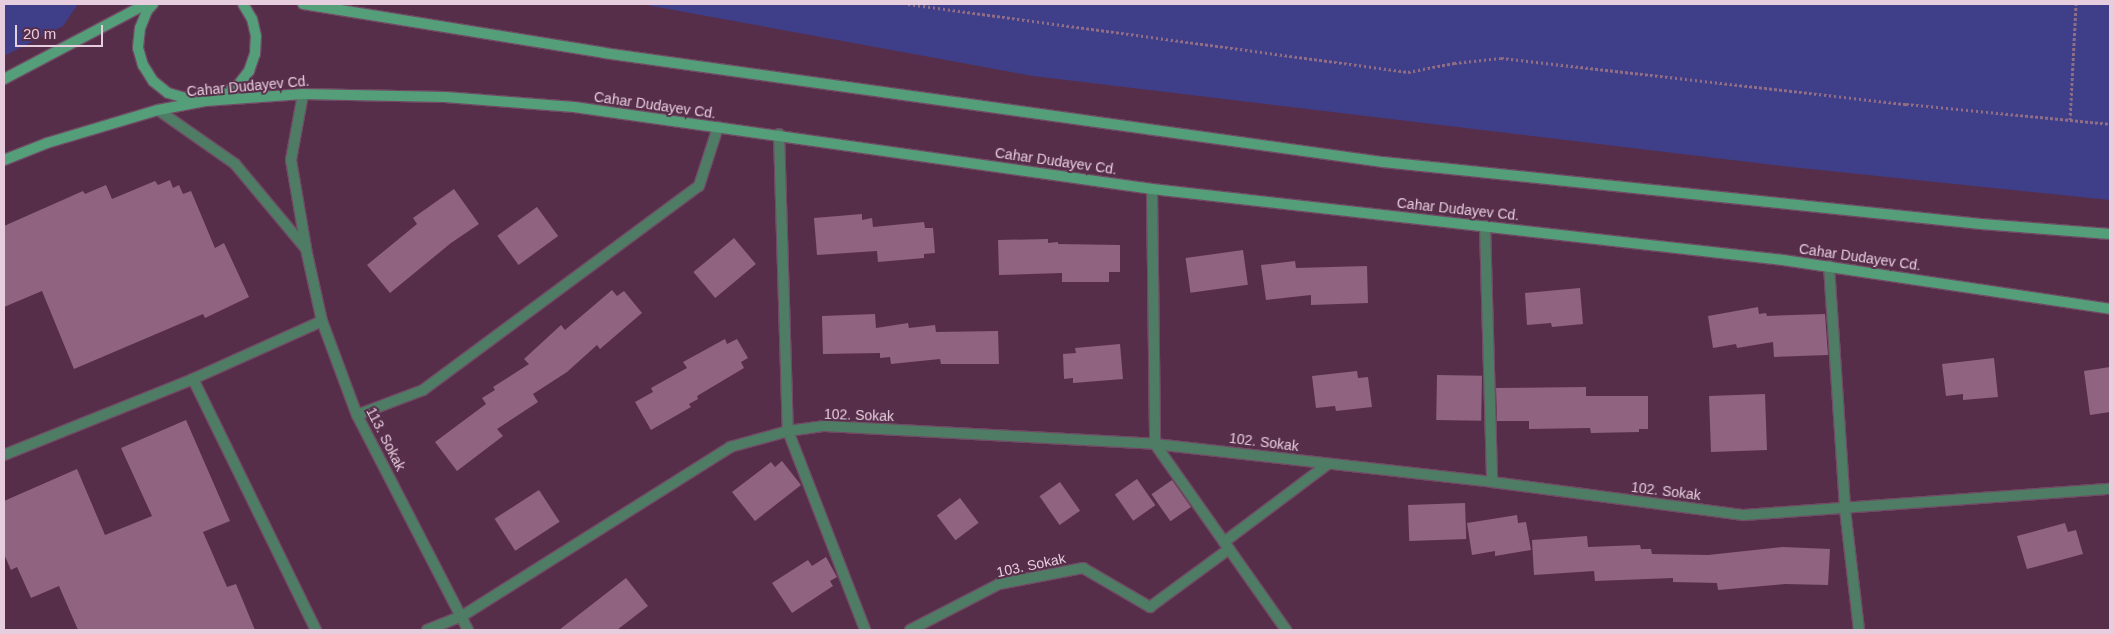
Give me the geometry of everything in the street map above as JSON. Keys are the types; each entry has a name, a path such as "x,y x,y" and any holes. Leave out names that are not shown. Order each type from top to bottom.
{"main road":[{"path":"4,79 146,4"},
{"path":"153,4 147,11 140,28 138,48 143,66 153,81 168,93 186,100 205,100 222,96 238,86 249,71 256,54 256,36 252,18 243,4"},
{"path":"304,4 604,53 1383,162 1981,224 2110,234"},
{"name":"Cahar Dudayev Cd.","path":"4,160 47,143 158,110 205,100 303,94 445,97 574,107 779,134 1152,188 1829,266 2110,309"}],"street":[{"name":"113. Sokak","path":"303,94 290,160 306,249 322,321 357,414 468,630"},
{"name":"113. Sokak","path":"158,110 235,164 306,249"},
{"path":"357,414 423,390 699,186 718,127"},
{"path":"779,134 788,431 865,630"},
{"path":"1152,188 1155,444 1286,630"},
{"path":"1485,226 1492,482"},
{"path":"1829,266 1845,509 1859,630"},
{"path":"4,455 193,379 322,321"},
{"path":"193,379 316,630"},
{"name":"102. Sokak","path":"427,630 462,616 730,447 788,431 825,426 1155,444 1492,482 1744,515 2110,489"},
{"path":"1227,546 1328,464"},
{"name":"103. Sokak","path":"910,630 999,584 1083,568 1150,607 1227,546"}],"path":[{"path":"908,4 1408,72 1454,63 1501,58 1906,104 2110,124"},
{"path":"2070,120 2076,4"}],"shaded area":[{"path":"4,4 78,4 63,26 4,56"},
{"path":"641,4 2110,4 2110,200 1791,167 1033,76"}],"building":[{"path":"170,180 173,188 179,185 183,194 191,191 215,248 224,243 249,297 205,318 203,314 74,369 42,291 4,307 4,226 83,191 85,194 106,185 112,199 155,181 158,185"},
{"path":"454,189 479,224 451,243 390,293 367,265 417,224 413,218"},
{"path":"537,207 558,236 519,265 497,236"},
{"path":"862,214 862,220 872,218 873,227 924,222 925,228 933,228 935,253 924,254 924,258 878,262 877,251 817,255 814,218"},
{"path":"734,238 756,264 715,298 693,272"},
{"path":"1048,239 1048,243 1058,242 1058,244 1120,245 1120,272 1109,272 1109,282 1062,282 1062,273 999,275 998,240"},
{"path":"1243,250 1248,285 1190,293 1186,258"},
{"path":"1295,261 1296,268 1367,266 1368,303 1311,305 1311,295 1266,300 1261,265"},
{"path":"1580,288 1583,324 1552,327 1551,323 1527,325 1525,293"},
{"path":"612,290 617,296 624,291 642,313 600,349 597,345 567,372 533,394 538,402 497,429 503,436 457,471 435,442 486,404 482,398 495,390 493,387 529,364 524,359 561,325 565,330"},
{"path":"1758,307 1759,314 1766,313 1767,316 1825,314 1828,355 1774,357 1773,342 1737,348 1736,344 1713,348 1708,316"},
{"path":"875,314 876,328 908,323 909,328 935,325 936,332 998,331 999,364 941,364 940,359 891,364 890,357 880,358 880,353 823,354 822,316"},
{"path":"725,339 727,344 737,339 748,358 741,362 744,368 697,396 698,399 689,404 691,407 651,430 635,402 653,392 651,388 687,368 683,362"},
{"path":"1120,344 1123,379 1073,383 1073,378 1064,379 1063,354 1076,353 1075,348"},
{"path":"1994,358 1998,397 1963,400 1963,394 1946,396 1942,364"},
{"path":"2110,367 2110,412 2090,415 2084,371"},
{"path":"1357,371 1358,378 1368,377 1372,407 1336,411 1335,406 1316,408 1312,376"},
{"path":"1437,375 1482,376 1481,421 1436,420"},
{"path":"1586,387 1586,396 1648,396 1648,429 1639,429 1639,432 1591,433 1590,428 1529,429 1529,421 1497,421 1496,388"},
{"path":"1765,394 1767,450 1711,452 1709,396"},
{"path":"186,420 230,521 203,532 227,587 236,584 255,630 78,630 59,586 31,598 17,567 11,570 4,554 4,501 77,469 105,535 152,516 121,448"},
{"path":"782,461 801,485 755,521 732,492 771,462 775,467"},
{"path":"1137,479 1155,505 1133,521 1115,494"},
{"path":"1172,480 1191,507 1170,521 1152,494"},
{"path":"1060,482 1080,511 1060,525 1040,496"},
{"path":"539,490 560,522 515,551 495,519"},
{"path":"960,498 979,523 955,540 937,515"},
{"path":"1465,503 1466,539 1409,541 1408,505"},
{"path":"1517,515 1518,523 1526,522 1531,550 1495,556 1495,551 1472,555 1467,523"},
{"path":"2065,523 2068,532 2076,530 2083,554 2027,569 2017,536"},
{"path":"1587,536 1588,547 1640,545 1641,549 1651,549 1652,554 1708,555 1783,547 1830,549 1828,585 1785,584 1718,590 1717,583 1673,582 1673,578 1595,581 1594,571 1534,575 1532,540"},
{"path":"826,557 837,577 830,581 833,586 792,613 772,583 808,560 812,566"},
{"path":"626,578 648,606 617,630 559,630"}]}
